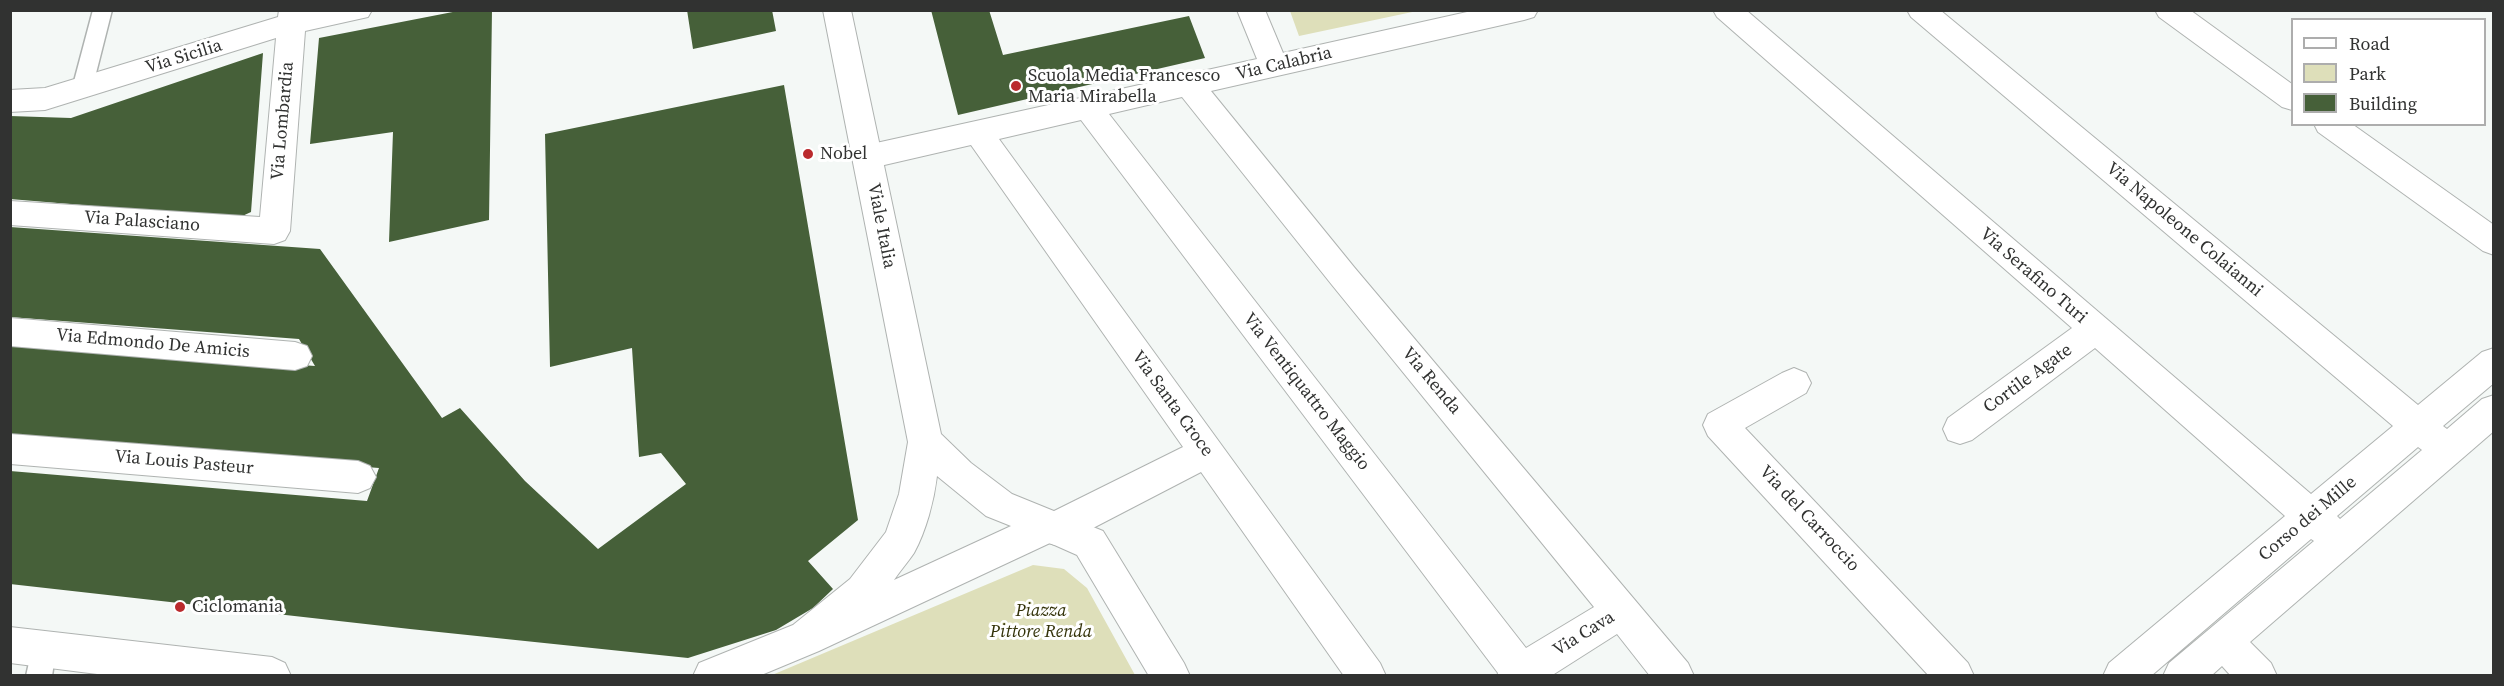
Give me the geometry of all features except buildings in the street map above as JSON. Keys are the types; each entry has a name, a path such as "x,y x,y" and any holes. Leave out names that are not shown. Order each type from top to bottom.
{"street":[{"name":"Via Sicilia","path":"10,101 45,99 82,89 292,17 358,10"},
{"name":"Viale Italia","path":"806,638 863,591 901,541 917,494 925,442 837,10"},
{"path":"1251,10 1274,66"},
{"name":"Via Calabria","path":"867,157 1524,10"},
{"name":"Via Serafino Turi","path":"1727,10 2340,541"},
{"name":"Via Napoleone Colaianni","path":"1921,10 2447,450"},
{"path":"2169,10 2291,98"},
{"name":"Via Lombardia","path":"274,231 292,17"},
{"name":"Via Renda","path":"1189,85 1343,276 1675,675"},
{"name":"Via Ventiquattro Maggio","path":"1088,108 1521,674"},
{"path":"2331,126 2493,242"},
{"name":"Via Santa Croce","path":"978,132 1367,675"},
{"name":"Via Palasciano","path":"10,213 274,231"},
{"name":"Cortile Agate","path":"1960,429 2096,329"},
{"name":"Via Edmondo De Amicis","path":"10,332 296,356"},
{"name":"Corso dei Mille","path":"2122,675 2493,362"},
{"name":"Via del Carroccio","path":"1794,383 1720,425 1955,675"},
{"name":"Corso dei Mille","path":"2182,675 2493,410"},
{"path":"925,442 959,474 999,505 1090,543 1171,675"},
{"name":"Via Louis Pasteur","path":"10,449 358,477"},
{"path":"712,675 806,638 1052,528 1206,452"},
{"name":"Via Cava","path":"1521,674 1621,611"},
{"path":"2222,641 2258,675"},
{"path":"31,656 183,670 272,675"}],"lane":[{"path":"82,89 103,10"}],"green space":[{"path":"1290,11 1417,11 1299,36"},
{"name":"Piazza Pittore Renda","path":"1033,565 1064,569 1087,588 1135,675 772,675"}],"place":[{"name":"Scuola Media Francesco Maria Mirabella","path":"1016,86"},
{"name":"Nobel","path":"808,154"},
{"name":"Ciclomania","path":"180,607"}]}
